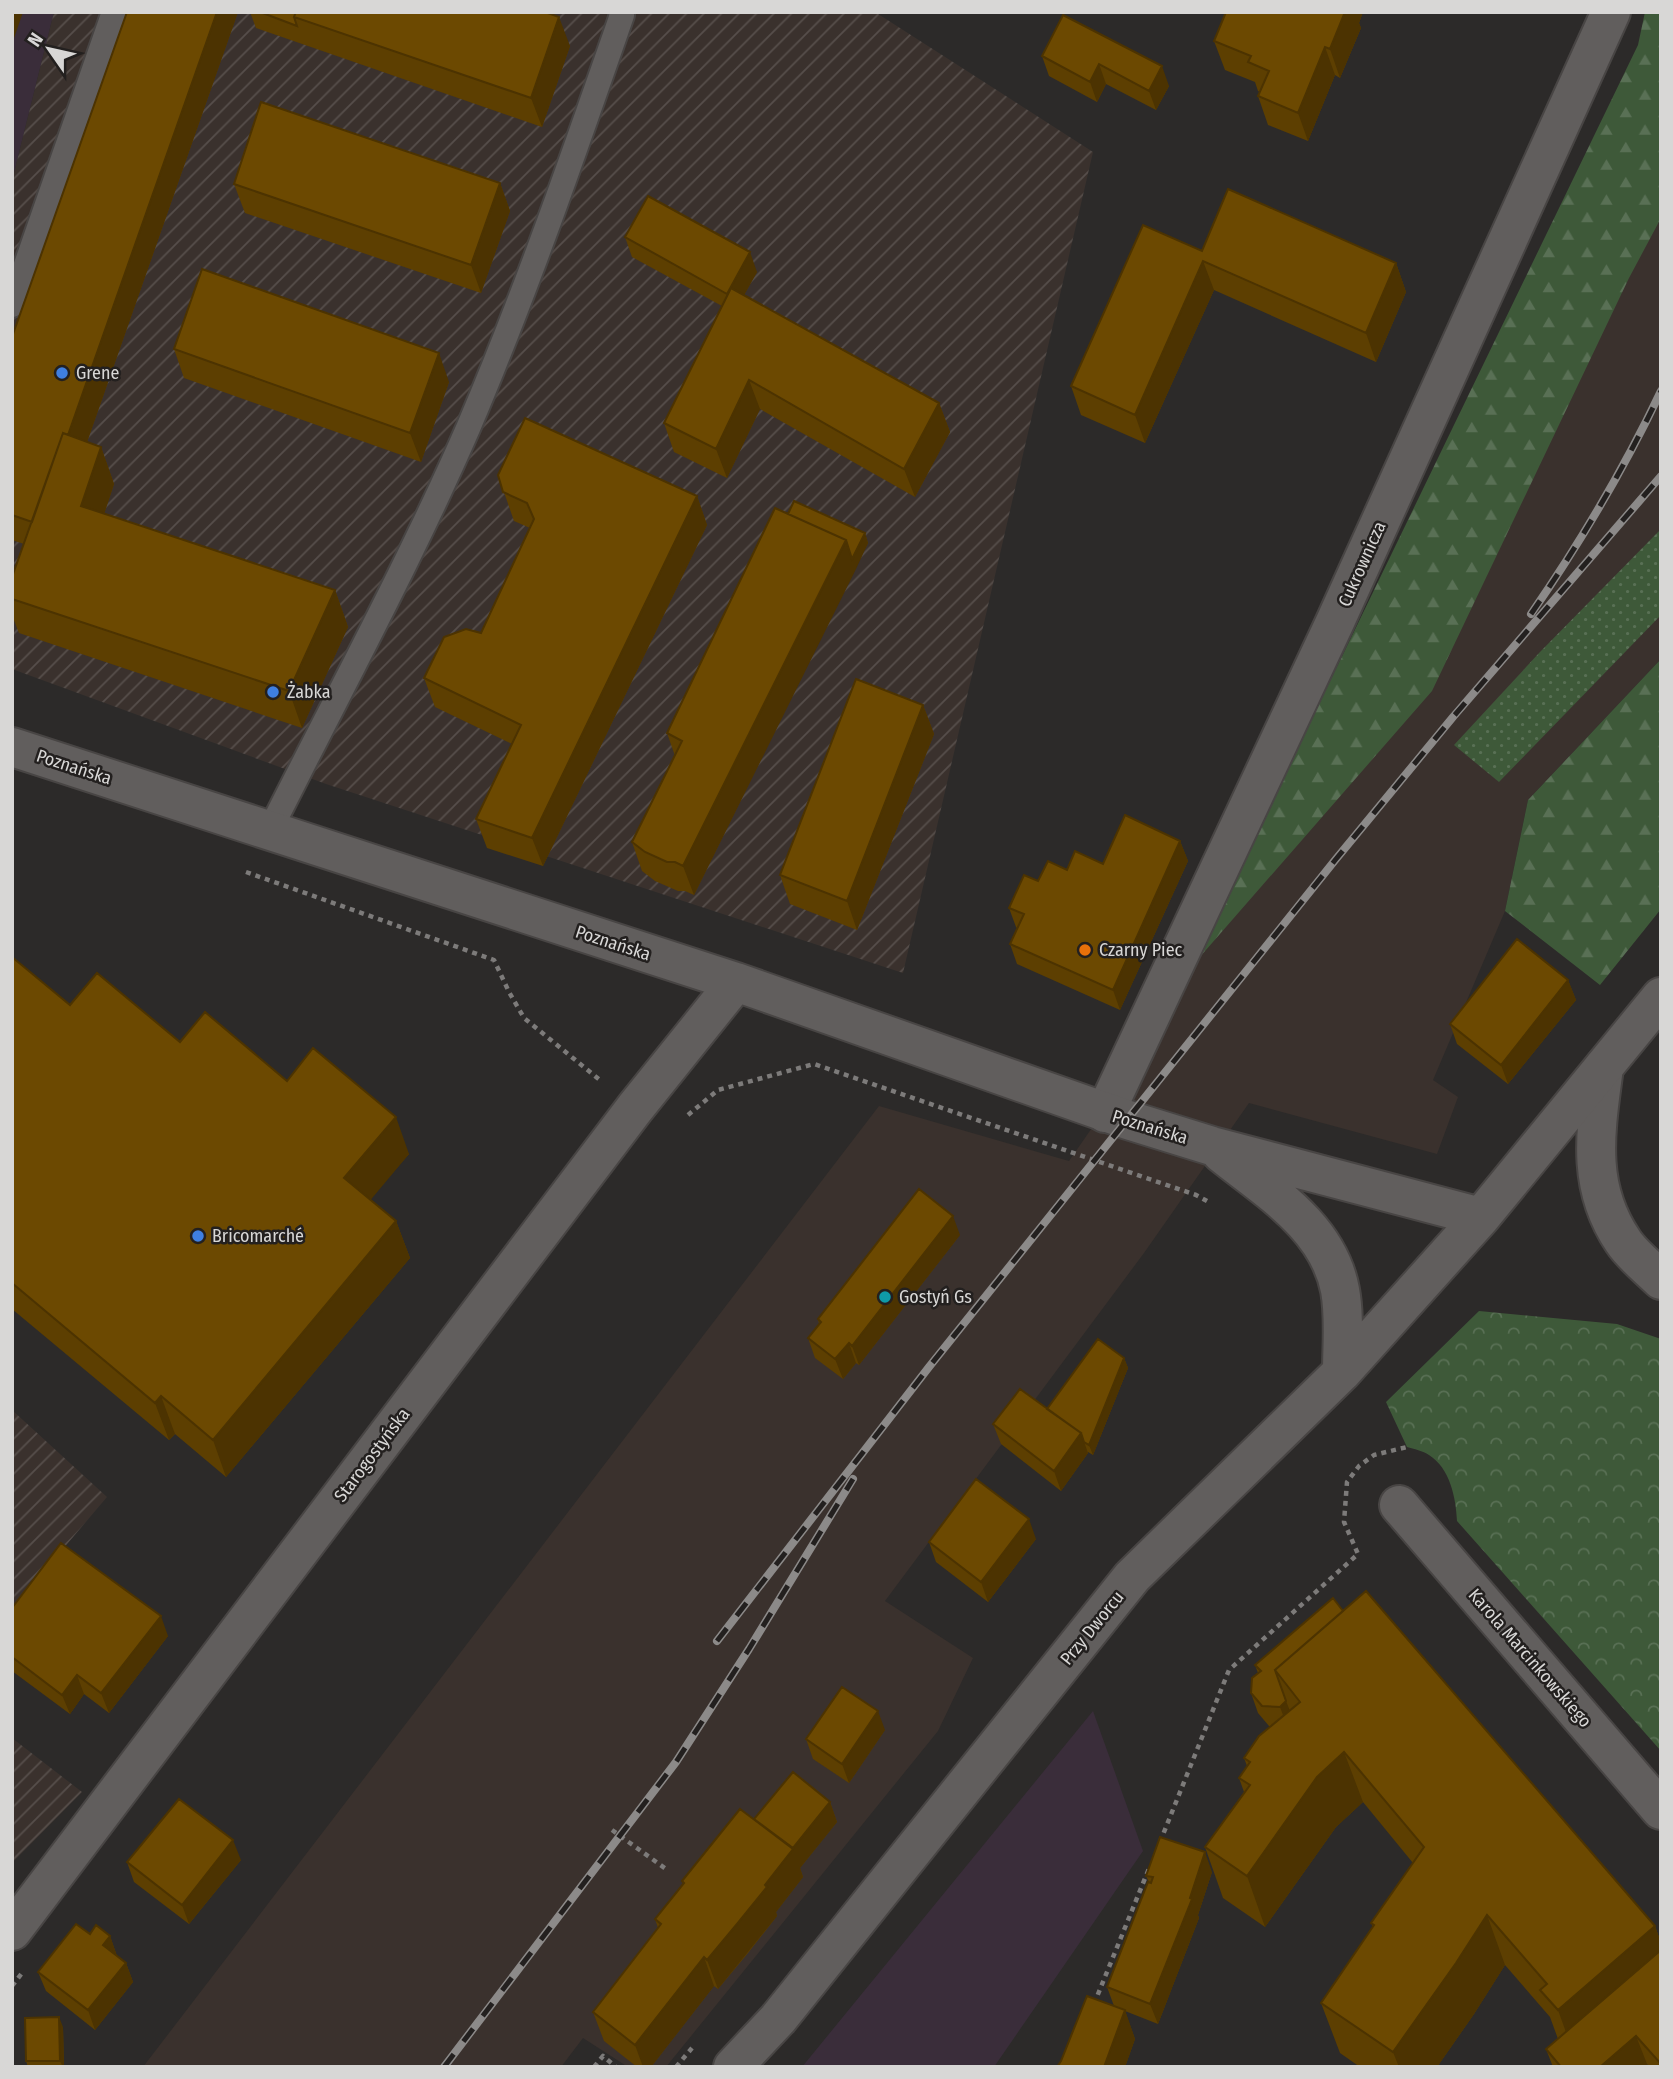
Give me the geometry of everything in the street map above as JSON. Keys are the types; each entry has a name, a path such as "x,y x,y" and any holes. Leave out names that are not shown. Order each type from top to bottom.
{"street":[{"name":"Cukrownicza","path":"1105,1113 1335,622 1611,12"},
{"name":"Poznańska","path":"12,747 736,982 1105,1113 1212,1146 1481,1217"},
{"name":"Starogostyńska","path":"12,1931 635,1108 736,982"},
{"path":"1481,1217 1661,997"},
{"path":"1604,1067 1595,1143 1601,1199 1623,1242 1661,1280"},
{"name":"Poznańska","path":"1212,1146 1303,1220 1320,1241 1333,1265 1339,1289 1343,1316 1342,1371"},
{"name":"Przy Dworcu","path":"733,2067 778,2019 1132,1577 1342,1371 1481,1217"},
{"name":"Karola Marcinkowskiego","path":"1399,1505 1661,1810"}],"lane":[{"path":"12,305 114,12"},
{"path":"270,830 377,623 469,426 558,197 621,12"}],"path":[{"path":"236,869 494,960 524,1018 604,1084"},
{"path":"687,1115 718,1090 814,1064 1208,1201"},
{"path":"1157,1849 1229,1670 1358,1554 1344,1522 1347,1482 1359,1466 1374,1455 1407,1447"},
{"path":"612,1830 666,1869"},
{"path":"1090,2015 1152,1862"},
{"path":"676,2067 694,2046"},
{"path":"594,2067 603,2056 616,2067"}],"shaded area":[{"path":"12,12 54,12 12,181"},
{"path":"54,12 875,12 1093,152 903,973 326,784 12,669 12,181"},
{"path":"1661,44 1661,659 1528,800 1505,911 1433,1080 1458,1097 1437,1154 1249,1103 1144,1253 885,1601 973,1658 938,1731 666,2067 628,2067 583,2038 561,2067 143,2067 879,1106 1069,1161 1146,1050"},
{"path":"12,1410 107,1497 12,1609"},
{"path":"1093,1711 1143,1851 994,2067 802,2067"},
{"path":"12,1738 82,1792 12,1863"}],"green space":[{"path":"1645,12 1661,12 1661,218 1629,278 1432,691 1192,966 1638,45"},
{"path":"1661,529 1661,615 1499,782 1454,745 1540,652"},
{"path":"1661,659 1661,909 1600,985 1505,911 1528,800"},
{"path":"1479,1311 1617,1324 1661,1339 1661,1751 1457,1521 1453,1493 1447,1476 1427,1454 1407,1447 1386,1402"}],"building":[{"path":"127,12 217,12 68,435 63,433 32,522 12,515 12,337"},
{"path":"260,12 296,12 294,17 297,26"},
{"path":"296,12 545,12 559,17 531,98 294,17"},
{"path":"1226,12 1345,12 1330,49 1325,47 1298,113 1258,96 1269,71 1248,62 1251,56 1214,41"},
{"path":"1063,15 1162,66 1149,91 1099,64 1090,82 1042,56"},
{"path":"261,102 500,183 471,265 234,184"},
{"path":"1228,189 1396,263 1366,333 1203,261 1135,415 1071,386 1143,225 1202,251"},
{"path":"648,196 750,252 727,294 625,237"},
{"path":"202,269 439,353 410,433 174,349"},
{"path":"731,288 939,403 904,469 749,380 716,449 664,423"},
{"path":"525,418 697,496 532,838 476,819 521,725 424,678 444,637 466,629 481,633 534,519 527,503 503,492 498,475"},
{"path":"63,433 101,447 81,506 335,590 289,691 12,599 12,577"},
{"path":"794,501 865,533 852,559 846,540 788,514"},
{"path":"775,508 846,540 683,866 667,862 645,852 632,842 682,741 667,733"},
{"path":"856,679 923,705 847,901 780,875"},
{"path":"1125,815 1180,841 1113,990 1010,944 1024,914 1009,908 1024,875 1038,881 1048,861 1067,870 1075,851 1103,864"},
{"path":"1517,939 1568,980 1501,1065 1450,1024"},
{"name":"Bricomarché","path":"12,957 70,1005 97,973 180,1042 205,1012 287,1081 313,1048 396,1117 344,1178 396,1221 213,1440 161,1396 155,1403 12,1283"},
{"path":"919,1189 953,1216 852,1346 849,1343 835,1359 808,1338 821,1322 818,1319"},
{"path":"1098,1339 1124,1358 1089,1445 1084,1442 1081,1433 1047,1409"},
{"path":"1020,1389 1081,1433 1054,1471 993,1424"},
{"path":"976,1479 1029,1519 981,1582 929,1542"},
{"path":"61,1543 161,1616 101,1693 77,1675 62,1695 12,1657 12,1608"},
{"path":"1366,1591 1655,1926 1558,2010 1540,1990 1547,1984 1487,1915 1393,2052 1321,2003 1374,1925 1371,1923 1424,1847 1344,1752 1317,1777 1247,1876 1205,1847 1250,1785 1239,1778 1250,1762 1244,1758 1259,1736 1300,1702 1275,1670"},
{"path":"1333,1598 1343,1611 1275,1670 1286,1701 1280,1707 1262,1706 1251,1693 1252,1678 1261,1671 1255,1665"},
{"path":"842,1687 878,1711 842,1764 806,1739"},
{"path":"793,1772 830,1802 793,1848 754,1819"},
{"path":"179,1799 233,1840 182,1905 127,1862"},
{"path":"740,1809 793,1849 765,1885 767,1887 707,1960 704,1957 635,2045 593,2012 661,1924 655,1919 684,1883 682,1881"},
{"path":"1160,1837 1205,1852 1190,1898 1192,1899 1150,2004 1107,1987 1148,1882 1151,1883 1153,1877 1146,1876"},
{"path":"76,1924 90,1934 96,1925 110,1936 103,1945 126,1963 88,2010 38,1972"},
{"path":"1661,1950 1661,2064 1636,2036 1600,2067 1561,2067 1546,2049"},
{"path":"1087,1996 1125,2010 1104,2067 1057,2067 1061,2061"},
{"path":"59,2017 60,2061 26,2061 25,2018"}],"railway":[{"path":"1531,614 1600,505 1661,391"},
{"path":"717,1641 929,1367 1336,859 1453,717 1661,476"},
{"path":"444,2067 676,1762 853,1479"}],"place":[{"name":"Grene","path":"62,373"},
{"name":"Żabka","path":"273,692"},
{"name":"Czarny Piec","path":"1085,950"},
{"name":"Bricomarché","path":"198,1236"},
{"name":"Gostyń Gs","path":"885,1297"}]}
